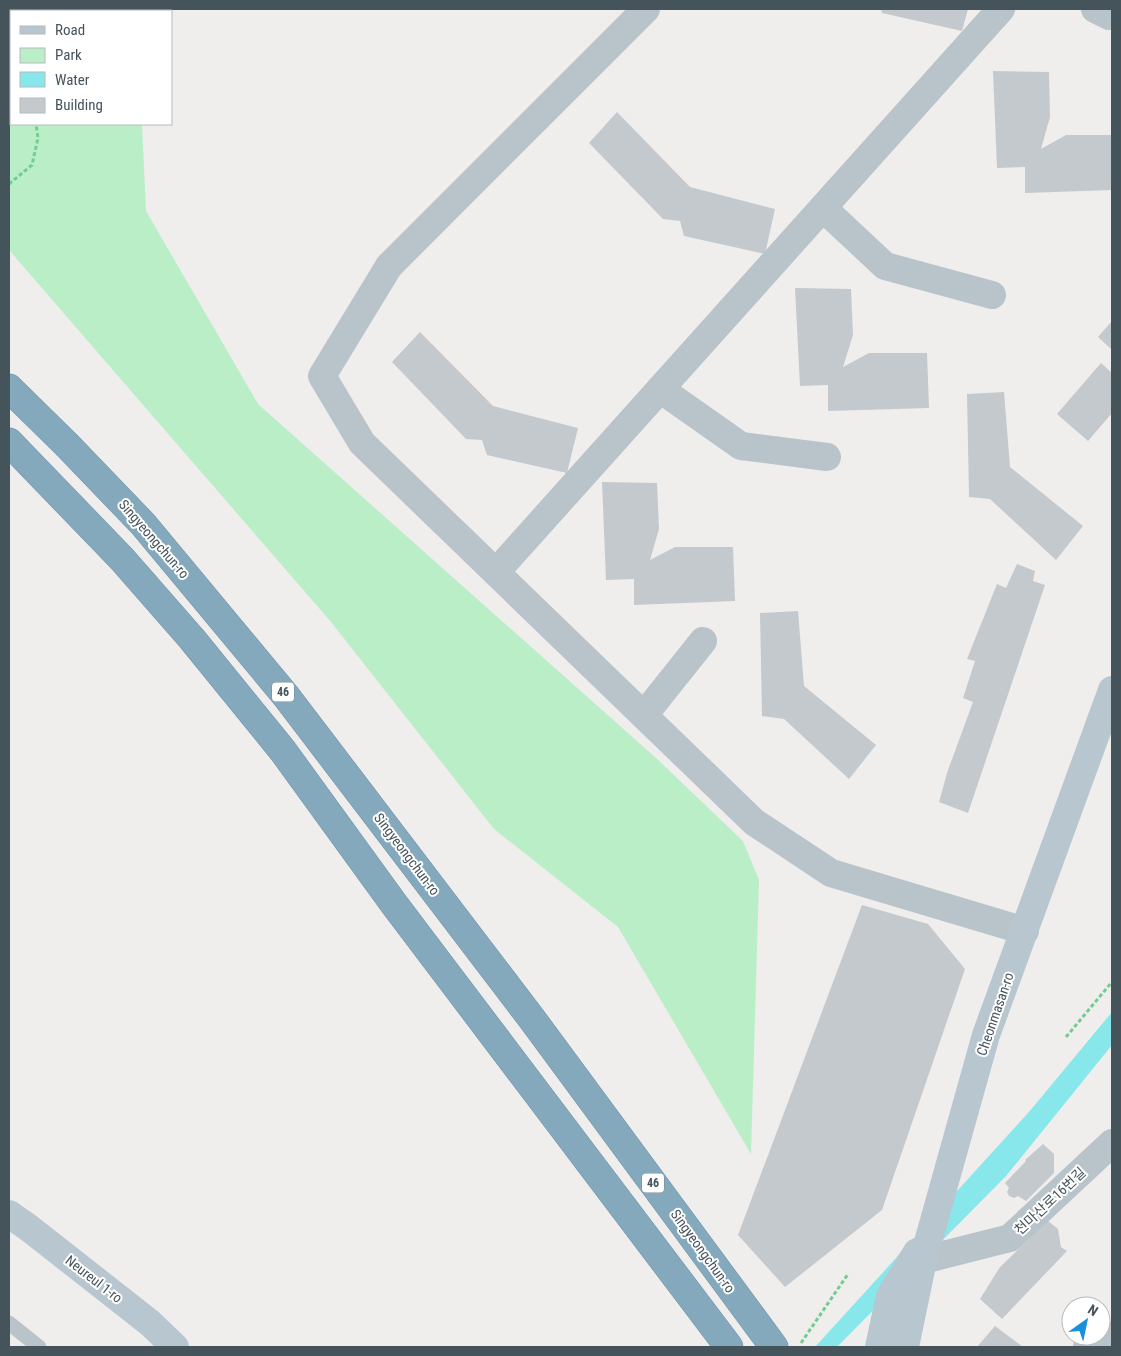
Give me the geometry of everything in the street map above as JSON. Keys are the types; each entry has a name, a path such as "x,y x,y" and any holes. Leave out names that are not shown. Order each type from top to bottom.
{"highway":[{"name":"Singyeongchun-ro","path":"9,388 143,524 298,712 532,1018 774,1347"},
{"path":"9,442 122,558 204,654 282,751 394,904 729,1347"}],"street":[{"path":"646,9 389,266 322,376 362,443 754,822 831,873 1025,931"},
{"path":"496,572 1001,9"},
{"path":"823,208 885,266 992,295"},
{"path":"660,389 741,446 828,457"},
{"path":"644,715 704,642"},
{"name":"Cheonmasan-ro","path":"905,1347 931,1229 986,1036 1112,690"},
{"name":"천마산로16번길","path":"923,1260 1010,1238 1112,1143"},
{"name":"Neureul 1-ro","path":"9,1214 150,1323 175,1347"},
{"path":"878,1347 890,1296 931,1229"},
{"path":"1087,1347 1093,1342 1112,1335"}],"lane":[{"path":"9,1323 38,1347"}],"path":[{"path":"9,184 32,165 38,138 36,125"},
{"path":"1066,1037 1112,982"},
{"path":"798,1347 848,1274"}],"green space":[{"path":"9,9 59,9 10,10 10,125 142,125 146,211 258,404 656,758 743,841 759,880 751,1154 618,927 494,829 331,622 9,250"}],"water":[{"path":"1112,1012 1112,1045 1006,1176 837,1347 815,1347 1029,1112"}],"building":[{"path":"881,9 968,9 962,31 882,13"},
{"path":"993,71 1049,72 1050,117 1041,149 1066,135 1112,135 1112,190 1025,193 1025,167 997,168"},
{"path":"617,112 690,187 775,209 765,254 684,236 680,221 663,219 589,143"},
{"path":"795,288 851,289 853,335 843,367 869,353 927,353 929,408 828,411 828,385 800,386"},
{"path":"1112,321 1112,350 1098,337"},
{"path":"420,332 493,406 578,428 567,473 487,455 482,440 466,439 392,362"},
{"path":"1101,363 1112,373 1112,413 1088,441 1057,414"},
{"path":"1004,392 1010,467 1083,526 1056,560 990,499 969,497 967,394"},
{"path":"602,482 657,483 659,529 650,560 675,547 733,547 735,601 634,605 634,579 606,580"},
{"path":"1017,564 1035,571 1033,581 1045,585 968,813 939,802 947,773 973,702 963,698 975,661 967,659 997,584 1006,588"},
{"path":"798,611 804,686 876,745 849,779 784,719 762,716 760,613"},
{"path":"862,905 928,924 965,969 882,1210 785,1287 738,1235"},
{"path":"1043,1144 1054,1154 1054,1173 1026,1201 1018,1196 1014,1198 1009,1196 1007,1192 1009,1188 1005,1183 1025,1160"},
{"path":"1048,1221 1058,1229 1061,1247 1067,1251 1002,1319 980,1299 1000,1267"},
{"path":"995,1326 1023,1347 977,1347"}]}
